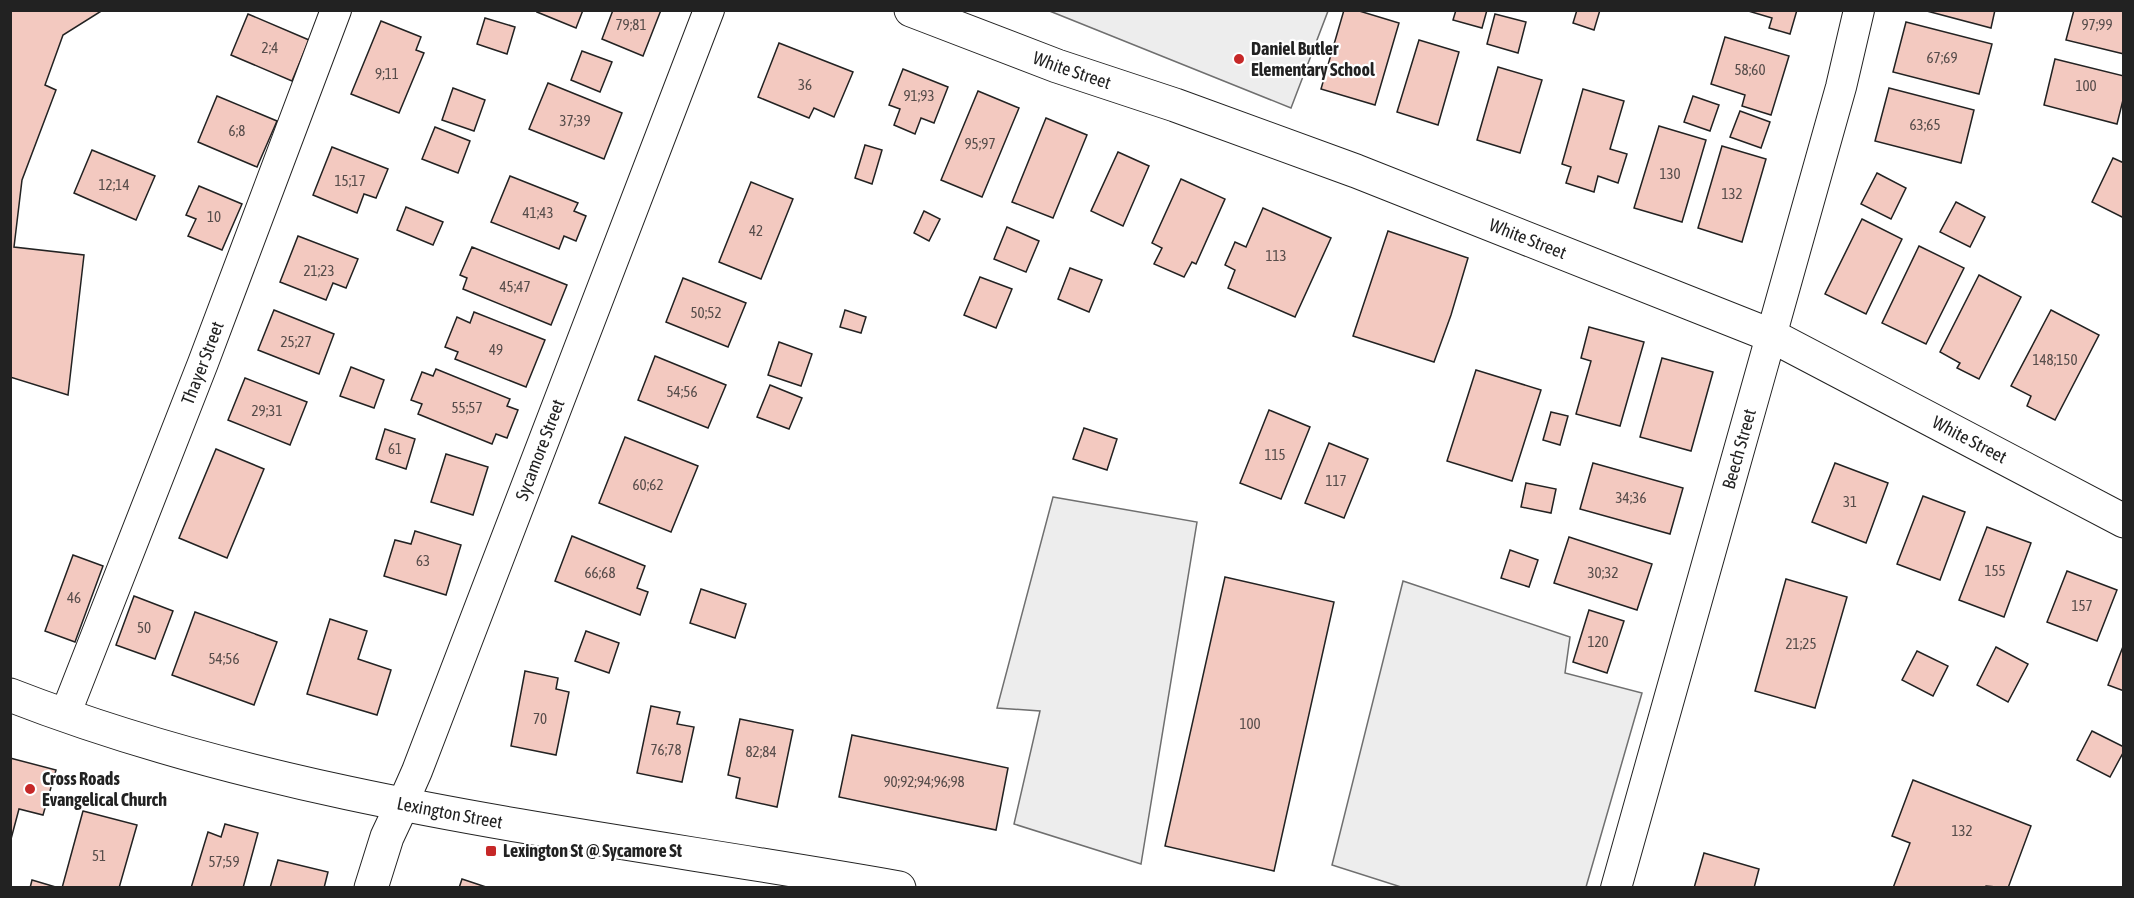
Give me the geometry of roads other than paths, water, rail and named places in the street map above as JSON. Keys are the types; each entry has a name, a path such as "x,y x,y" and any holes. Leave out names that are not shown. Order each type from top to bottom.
{"street":[{"name":"Thayer Street","path":"65,715 204,363 336,10"},
{"name":"Sycamore Street","path":"371,888 387,837 420,764 709,10"},
{"name":"White Street","path":"911,10 1057,66 1175,105 1356,171 1770,335 2124,521"},
{"name":"Beech Street","path":"1616,888 1841,87 1859,10"},
{"name":"Lexington Street","path":"10,695 192,756 285,780 402,805 798,879 899,888"}],"place":[{"name":"Daniel Butler Elementary School","path":"1239,59"},
{"name":"Cross Roads Evangelical Church","path":"30,789"},
{"name":"Lexington St @ Sycamore St","path":"491,851"}]}
